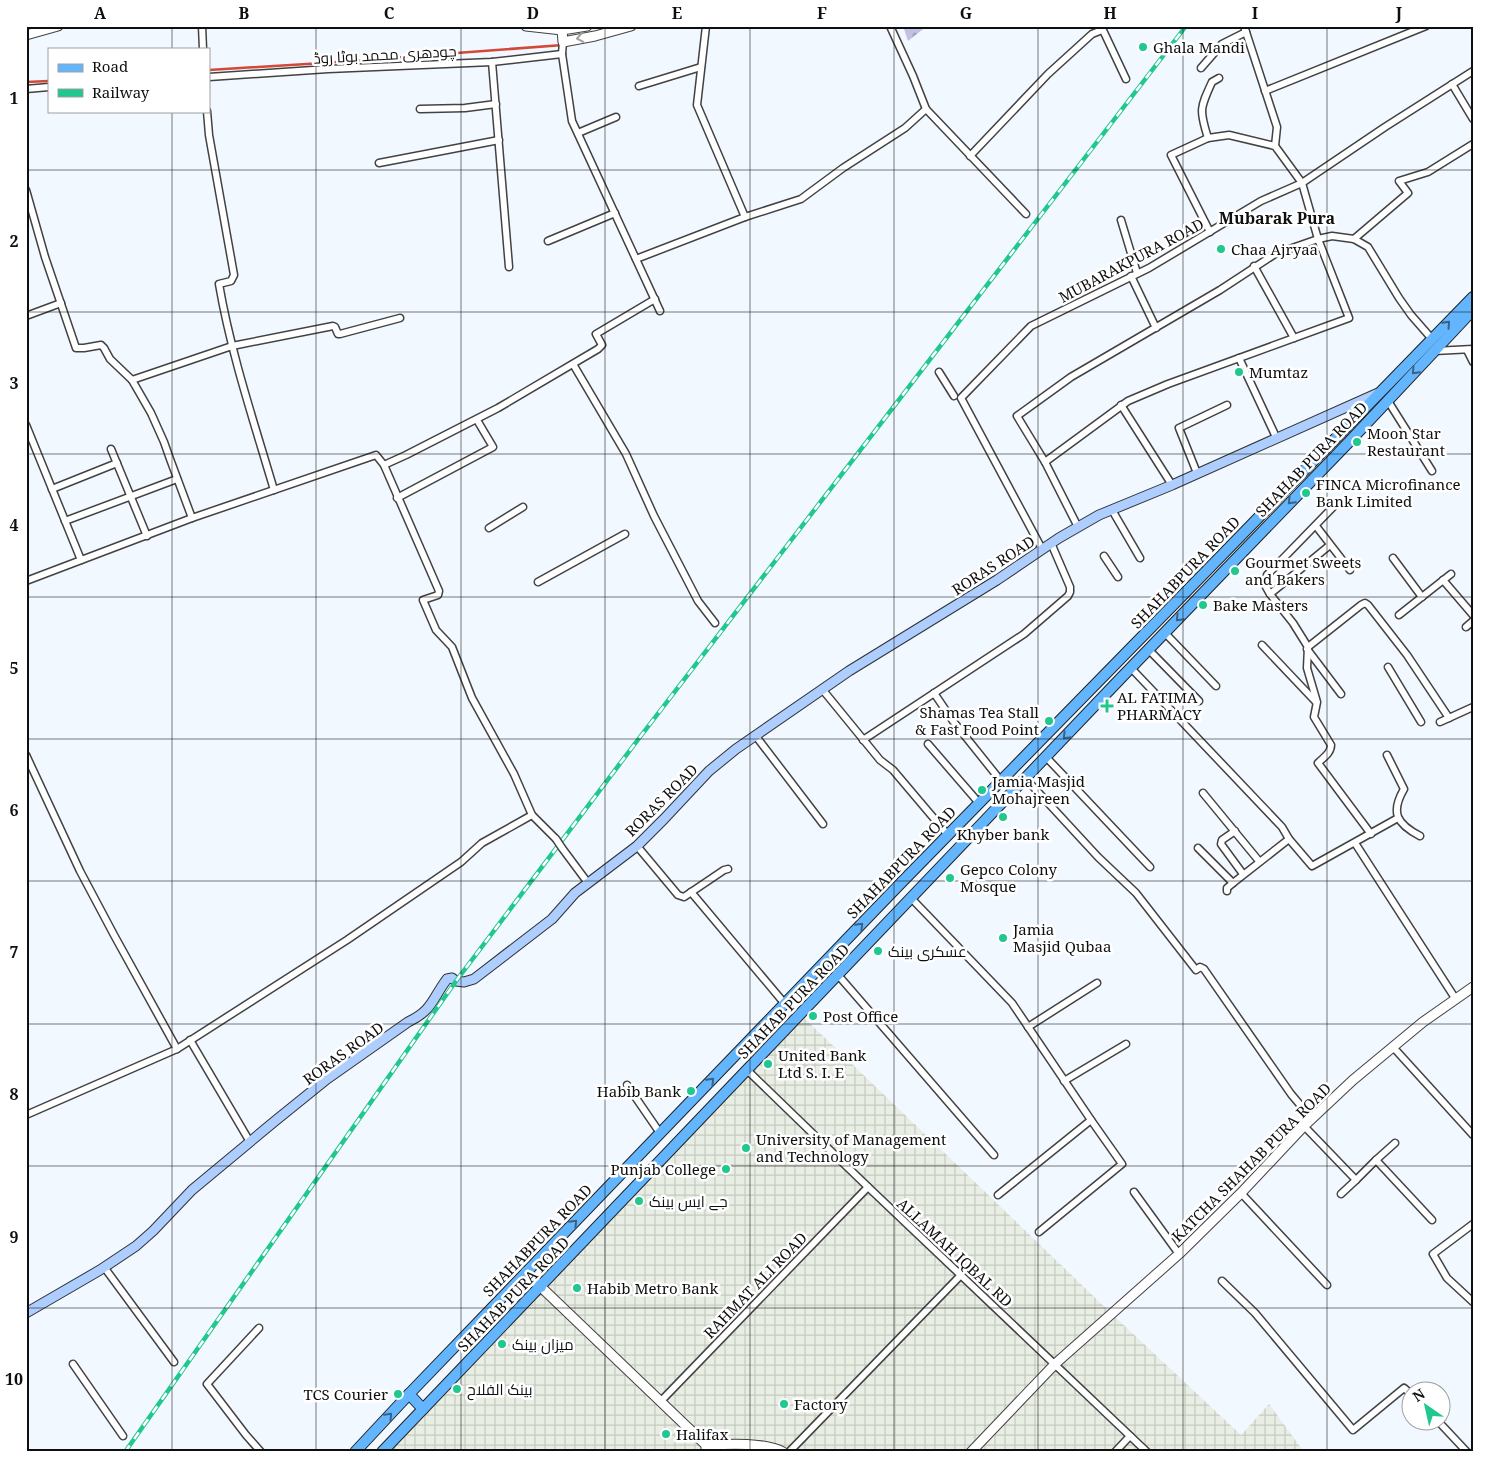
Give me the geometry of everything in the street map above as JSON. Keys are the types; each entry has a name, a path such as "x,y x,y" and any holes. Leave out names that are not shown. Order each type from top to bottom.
{"main road":[{"name":"SHAHABPURA ROAD","path":"355,1452 948,834 1473,297"},
{"name":"SHAHAB PURA ROAD","path":"382,1452 1473,310"},
{"name":"RORAS ROAD","path":"26,1313 136,1246 192,1190 327,1079 408,1022 420,1016 429,1008 446,979 452,978 456,981 464,982 477,977 552,919 575,893 636,846 709,771 755,735 822,689 1078,527 1112,510 1383,391"},
{"path":"1129,651 1130,656 1135,660 1135,664"},
{"path":"1109,671 1115,671 1120,679"},
{"path":"734,1057 747,1070"},
{"path":"526,1272 541,1287"},
{"path":"409,1394 423,1409"}],"street":[{"path":"26,35 58,26"},
{"path":"202,26 203,48"},
{"path":"526,26 562,30 587,26"},
{"path":"563,42 631,26"},
{"path":"706,26 697,106 746,217"},
{"path":"890,26 926,109 1026,214"},
{"path":"1265,90 1426,26"},
{"path":"970,156 1048,74 1101,28 1126,79"},
{"path":"1201,68 1222,44 1245,29 1277,127 1275,146"},
{"path":"562,30 562,54 572,121 660,311"},
{"name":"چودھری محمد بوٹا روڈ","path":"210,77 328,69 492,62 562,54"},
{"path":"492,62 509,267"},
{"path":"639,86 701,67"},
{"name":"MUBARAKPURA ROAD","path":"1042,549 961,398 1031,326 1148,268 1261,201 1302,183 1385,126 1473,71"},
{"path":"1208,138 1202,118 1202,103 1212,82 1220,78"},
{"path":"1452,84 1473,119"},
{"path":"26,89 48,88"},
{"path":"420,109 465,108 496,104"},
{"path":"636,259 746,217 802,199 843,168 905,128 926,109"},
{"path":"207,112 234,275 231,281 219,284 224,316 274,490"},
{"path":"578,133 616,117"},
{"path":"1045,462 1122,405 1168,384 1349,318 1318,239 1302,183 1275,146 1229,135 1208,138 1171,155 1210,232"},
{"path":"379,163 499,140"},
{"path":"1354,239 1408,193 1399,182 1428,172 1473,144"},
{"path":"26,190 45,257 76,348 101,345 110,359 132,380 151,412 161,434 192,518"},
{"path":"548,241 615,213"},
{"path":"1121,220 1134,275 1156,328"},
{"path":"1078,527 1045,462 1017,416 1071,378 1220,290 1275,254 1332,236 1354,239 1368,247 1399,298 1432,339"},
{"path":"1254,266 1294,338"},
{"path":"384,465 477,420 602,347 602,343 596,334 655,299"},
{"path":"26,316 62,303"},
{"path":"132,380 232,346 332,326 340,334 400,318"},
{"path":"1434,351 1470,350 1473,362"},
{"path":"1239,358 1276,437"},
{"path":"574,364 626,454 654,516 698,601 715,623"},
{"path":"939,372 954,396"},
{"path":"1388,401 1432,471"},
{"path":"1122,405 1172,484"},
{"path":"1197,473 1178,428 1227,405"},
{"path":"397,498 493,447 477,420"},
{"path":"26,425 81,560"},
{"path":"111,449 146,536"},
{"path":"26,581 192,518 376,455 384,465 439,591 438,595 423,600 436,630 452,647 472,698 514,774 532,815 556,839 588,883"},
{"path":"52,489 116,463"},
{"path":"65,521 177,478"},
{"path":"1336,504 1267,575 1266,587 1341,694"},
{"path":"489,528 523,507"},
{"path":"1112,510 1140,558"},
{"path":"1316,526 1350,570"},
{"path":"538,582 626,534"},
{"path":"863,740 1024,634 1068,596 1070,586 1051,543"},
{"path":"1270,594 1330,545"},
{"path":"1104,556 1118,577"},
{"path":"1393,558 1422,597"},
{"path":"1398,615 1451,574"},
{"path":"1443,580 1473,615"},
{"path":"1371,834 1318,763 1331,750 1331,745 1314,717 1317,702 1307,668 1308,648 1365,603 1407,655 1449,718"},
{"path":"1466,627 1473,621"},
{"path":"1165,633 1216,686"},
{"path":"1262,644 1317,702"},
{"path":"1149,650 1199,701"},
{"path":"1135,664 1282,827 1289,839 1312,866 1398,818"},
{"path":"1388,667 1421,722"},
{"path":"822,689 880,760 893,770 948,834"},
{"path":"934,693 953,721 1001,781"},
{"path":"1440,722 1473,707"},
{"path":"755,735 823,824"},
{"path":"928,744 979,803"},
{"path":"26,755 88,887 177,1049"},
{"path":"1387,755 1404,789 1397,803 1396,811 1398,818 1410,831 1420,836"},
{"path":"1046,757 1150,867"},
{"path":"1026,779 1098,857 1136,893 1196,970 1204,969 1291,1094 1312,1118"},
{"path":"1203,793 1259,862"},
{"path":"26,1115 177,1049 347,940 461,862 482,844 532,815"},
{"path":"1235,831 1222,840 1221,844 1244,874"},
{"path":"1227,891 1227,888 1289,839"},
{"path":"1355,843 1456,998"},
{"path":"636,846 678,895 684,897 728,869"},
{"path":"1198,848 1233,883"},
{"path":"692,892 785,1004"},
{"path":"911,898 1012,1003 1122,1164 1039,1232"},
{"path":"838,975 994,1155"},
{"path":"1028,1027 1097,983"},
{"name":"KATCHA SHAHAB PURA ROAD","path":"971,1452 1055,1364 1178,1254 1312,1118 1353,1080 1423,1022 1473,987"},
{"path":"190,1040 250,1142"},
{"path":"1064,1081 1126,1044"},
{"path":"1393,1047 1473,1135"},
{"name":"ALLAMAH IQBAL RD","path":"747,1070 1147,1452"},
{"path":"626,1085 660,1134"},
{"path":"998,1195 1091,1120"},
{"path":"1304,1126 1356,1180"},
{"path":"1341,1194 1395,1143"},
{"path":"1376,1160 1432,1220"},
{"name":"RAHMAT ALI ROAD","path":"660,1401 868,1187"},
{"path":"1134,1192 1178,1254"},
{"path":"1241,1192 1327,1285"},
{"path":"1473,1224 1433,1254 1447,1278 1473,1302"},
{"path":"104,1267 174,1362"},
{"path":"788,1452 961,1275"},
{"path":"1222,1281 1255,1312 1353,1430 1402,1390"},
{"path":"541,1287 660,1401 706,1448 746,1445 774,1448 783,1452"},
{"path":"259,1328 207,1384 261,1452"},
{"path":"73,1364 123,1436"},
{"path":"1446,1430 1467,1452"},
{"path":"1115,1452 1130,1436"}],"shaded area":[{"path":"800,1014 1112,1314 1241,1435 1269,1404 1304,1452 383,1452"}],"green space":[{"path":"903,26 927,26 908,41"}],"waterway":[{"path":"631,29 642,26"},
{"path":"210,70 563,45"},
{"path":"26,82 48,81"}],"railway":[{"path":"125,1452 456,981 640,737 1186,26"}],"place":[{"name":"Ghala Mandi","path":"1143,47"},
{"name":"Chaa Ajryaa","path":"1221,249"},
{"name":"Mumtaz","path":"1239,372"},
{"name":"Moon Star Restaurant","path":"1357,442"},
{"name":"FINCA Microfinance Bank Limited","path":"1306,493"},
{"name":"Gourmet Sweets and Bakers","path":"1235,571"},
{"name":"Bake Masters","path":"1203,605"},
{"name":"AL FATIMA PHARMACY","path":"1107,706"},
{"name":"Shamas Tea Stall & Fast Food Point","path":"1049,721"},
{"name":"Jamia Masjid Mohajreen","path":"982,790"},
{"name":"Khyber bank","path":"1003,817"},
{"name":"Gepco Colony Mosque","path":"950,878"},
{"name":"Jamia Masjid Qubaa","path":"1003,938"},
{"name":"عسکری بینک","path":"878,951"},
{"name":"Post Office","path":"813,1016"},
{"name":"United Bank Ltd S. I. E","path":"768,1064"},
{"name":"Habib Bank","path":"691,1091"},
{"name":"University of Management and Technology","path":"746,1148"},
{"name":"Punjab College","path":"726,1169"},
{"name":"جے ایس بینک","path":"639,1201"},
{"name":"Habib Metro Bank","path":"577,1288"},
{"name":"میزان بینک","path":"502,1344"},
{"name":"بینک الفلاح","path":"457,1389"},
{"name":"TCS Courier","path":"398,1394"},
{"name":"Factory","path":"784,1404"},
{"name":"Halifax","path":"666,1434"}],"district":[{"name":"Mubarak Pura","path":"1277,218"}]}
